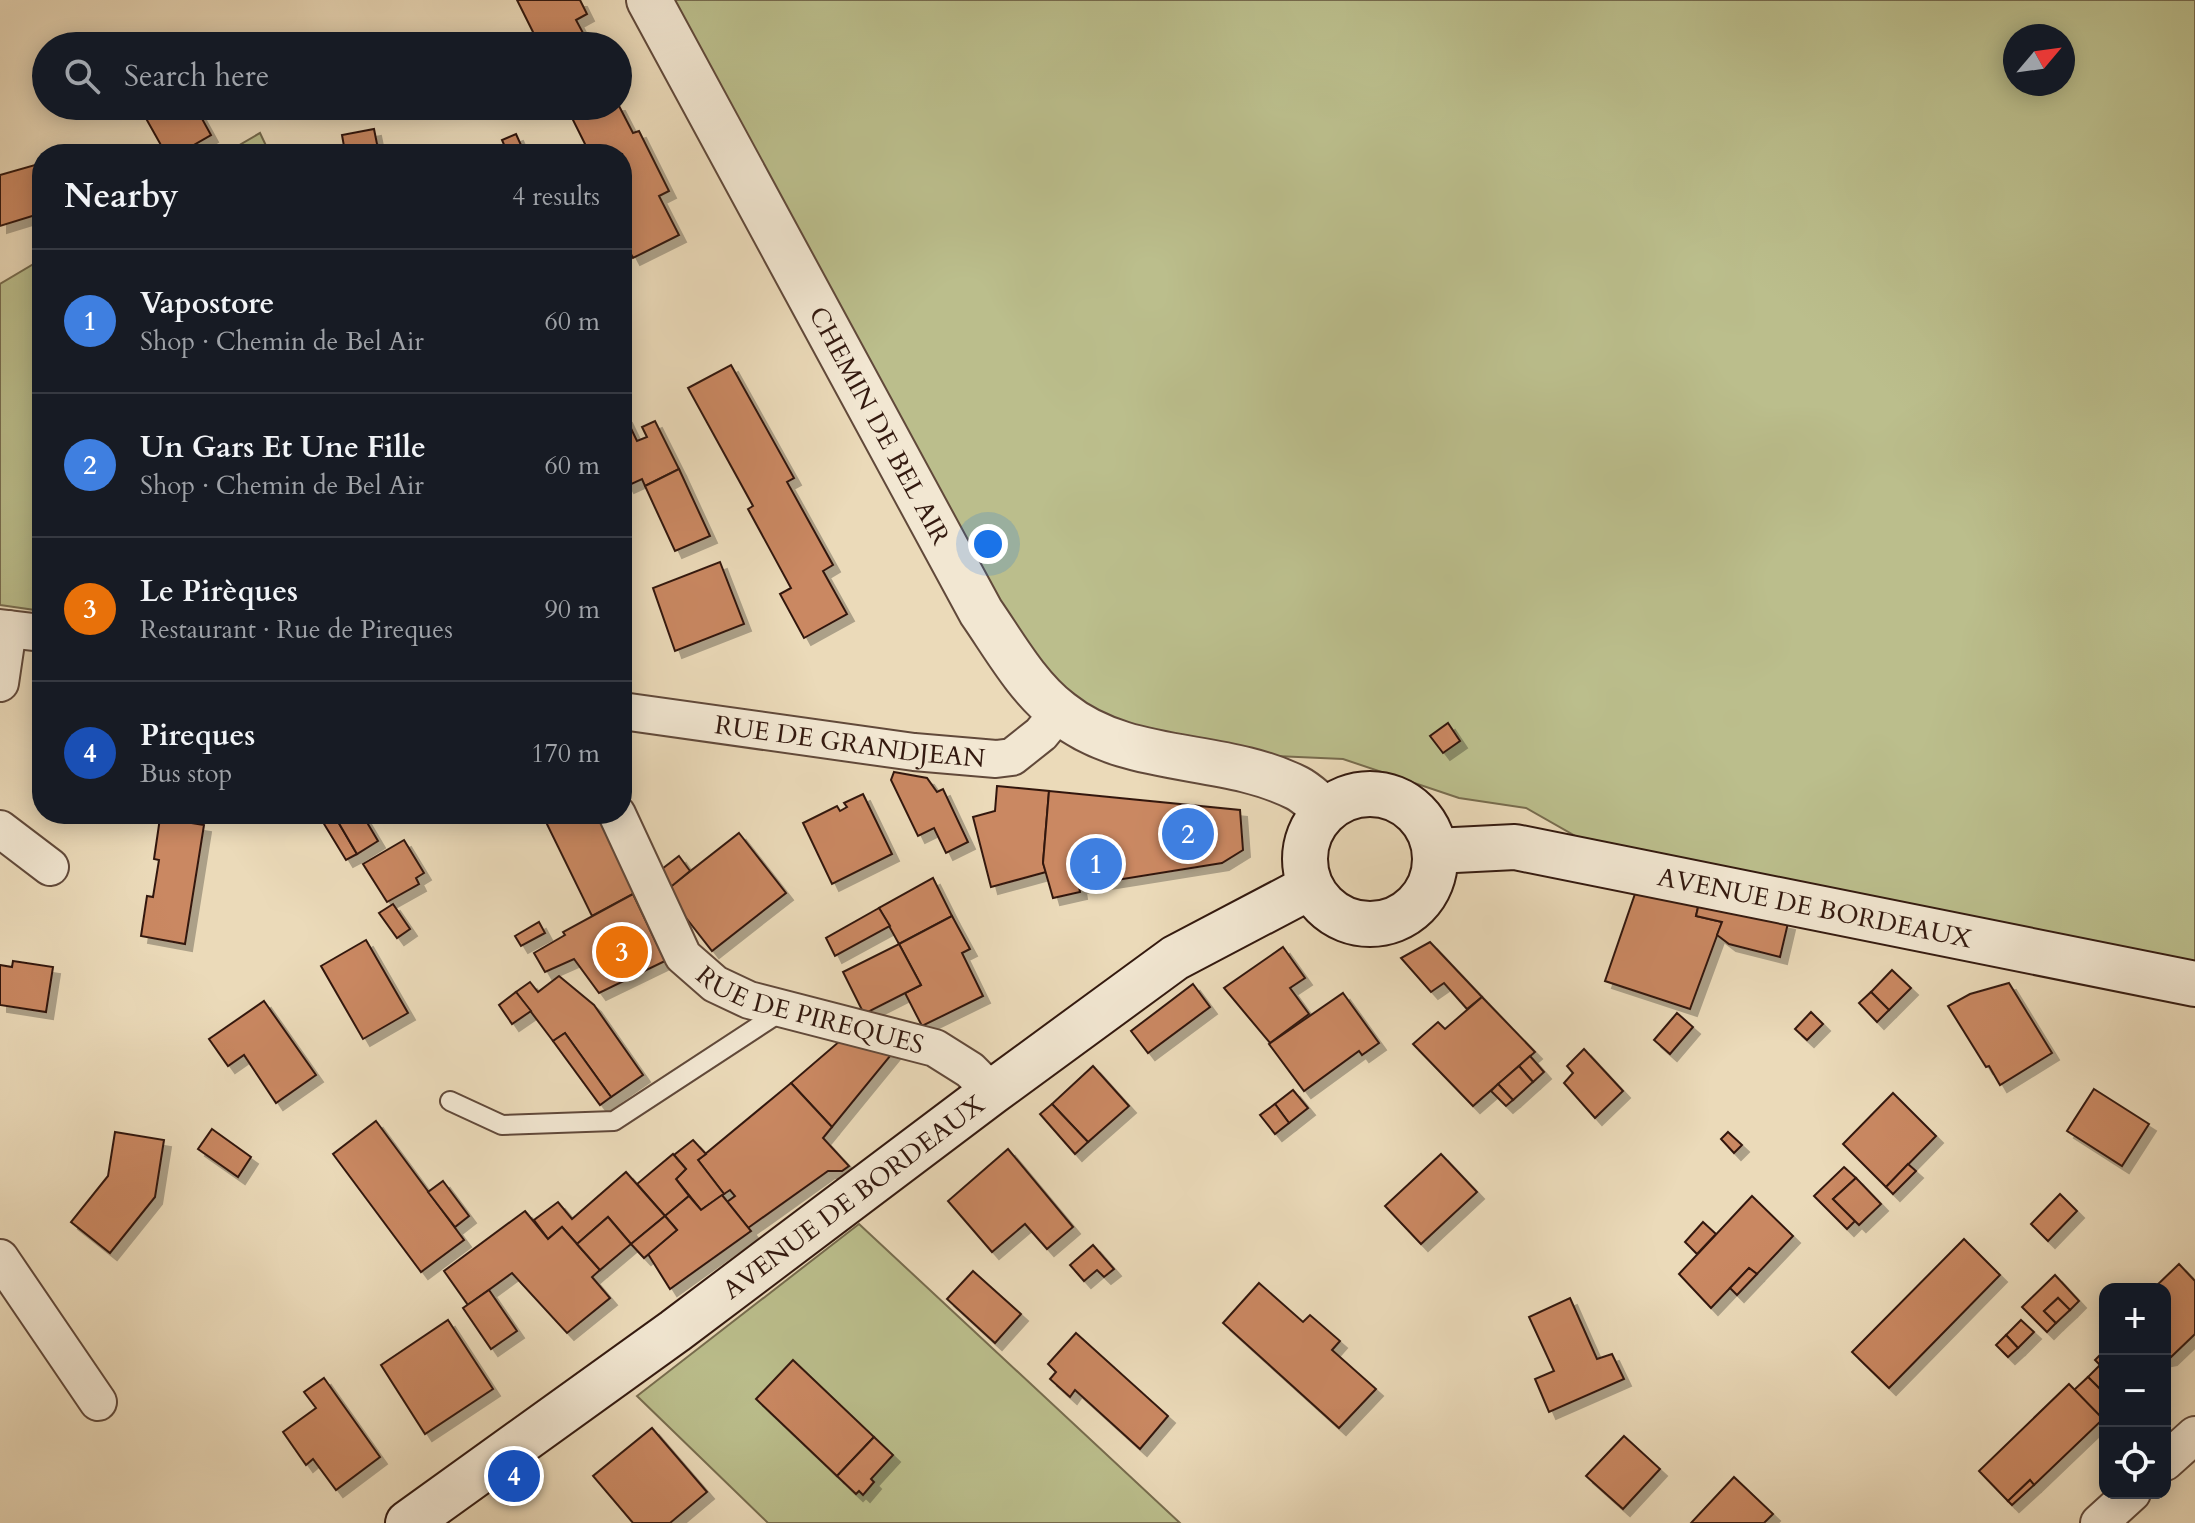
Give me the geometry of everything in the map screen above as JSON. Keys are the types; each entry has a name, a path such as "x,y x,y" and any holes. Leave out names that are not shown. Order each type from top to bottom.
{"main road":[{"name":"CHEMIN DE BEL AIR","path":"649,0 981,612 1016,664 1059,712 1102,737 1266,776 1298,788 1326,810"},
{"path":"1357,794 1393,797 1422,818 1435,851 1428,891 1415,907 1398,919 1378,924 1357,923 1338,916 1322,904 1310,887 1305,867 1306,846 1313,826 1326,810 1357,794"},
{"name":"AVENUE DE BORDEAUX","path":"1435,851 1515,847 2195,984"},
{"name":"AVENUE DE BORDEAUX","path":"408,1523 675,1331 1175,958 1310,887"}],"street":[{"path":"0,683 17,630"},
{"name":"RUE DE GRANDJEAN","path":"632,712 914,752 996,759 1012,757 1041,734 1059,712"},
{"name":"RUE DE PIREQUES","path":"622,824 683,956 715,984 749,1000 935,1048 970,1070 992,1092"},
{"path":"0,829 50,867"},
{"path":"0,1258 98,1402"},
{"path":"2171,1457 2195,1435"}],"lane":[{"path":"450,1101 502,1125 614,1121 785,1009"}],"green space":[{"path":"649,0 2195,0 2195,984 1630,867 1526,808 1459,798 1343,759 1144,750 1059,712"},
{"path":"260,133 265,144 241,144"},
{"path":"32,265 32,610 0,605 0,284"},
{"path":"859,1224 1180,1523 768,1523 637,1396"}],"building":[{"path":"517,0 580,0 587,14 576,20 582,32 533,32"},
{"path":"147,120 203,120 211,135 195,144 160,144"},
{"path":"573,120 626,120 633,133 639,131 669,191 659,196 679,235 633,258 632,144 585,144"},
{"path":"374,129 377,144 344,144 342,135"},
{"path":"516,134 520,144 504,144 502,140"},
{"path":"32,166 32,216 0,226 0,175"},
{"path":"731,365 794,478 787,482 833,565 823,571 847,614 804,638 780,594 791,588 748,509 753,506 688,388"},
{"path":"655,421 679,469 645,486 642,479 632,484 632,431 637,441 647,437 642,427"},
{"path":"679,469 710,536 675,551 645,486"},
{"path":"720,562 744,624 675,651 653,588"},
{"path":"1448,723 1460,741 1443,753 1430,736"},
{"path":"894,772 927,778 937,792 943,789 968,842 946,853 934,828 918,836 891,780"},
{"path":"997,786 1049,791 1043,863 1046,872 991,887 973,817 995,811"},
{"path":"1049,791 1240,810 1243,850 1222,863 1079,886 1080,892 1053,898 1043,863"},
{"path":"863,794 892,854 832,884 803,823 837,806 840,811 847,807 844,803"},
{"path":"159,824 204,825 185,944 141,936 147,896 153,897 159,860 154,859"},
{"path":"324,824 339,824 357,854 346,860"},
{"path":"339,824 368,824 378,841 357,854"},
{"path":"547,824 603,824 635,893 592,916"},
{"path":"739,833 786,893 712,951 665,891"},
{"path":"404,840 424,873 416,878 419,884 387,902 363,864"},
{"path":"679,856 690,871 667,890 658,872"},
{"path":"933,878 952,916 899,944 879,908"},
{"path":"1636,891 1699,903 1696,916 1722,922 1690,1009 1605,981"},
{"path":"633,894 665,961 599,993 574,959 545,972 534,953 565,935 563,932"},
{"path":"1699,903 1788,923 1780,957 1729,944 1717,935 1722,922 1696,916"},
{"path":"393,904 410,929 397,938 379,913"},
{"path":"879,908 890,926 835,956 826,938"},
{"path":"952,916 970,949 962,953 983,996 922,1026 905,993 921,985 899,944"},
{"path":"539,922 545,933 521,946 515,936"},
{"path":"366,940 408,1013 363,1039 321,966"},
{"path":"1430,942 1482,997 1467,1009 1444,983 1431,992 1401,958"},
{"path":"899,944 921,985 864,1014 843,972"},
{"path":"1283,947 1305,978 1290,988 1309,1014 1270,1043 1224,988"},
{"path":"13,961 53,967 46,1012 0,1005 0,965 12,967"},
{"path":"1892,970 1911,988 1889,1010 1871,992"},
{"path":"559,976 594,1005 643,1075 611,1097 565,1033 553,1041 516,992 530,982 538,992"},
{"path":"2009,983 2052,1053 2000,1085 1948,1006 1970,994"},
{"path":"1193,984 1210,1007 1148,1053 1131,1031"},
{"path":"516,992 531,1011 512,1024 499,1005"},
{"path":"1871,992 1889,1010 1877,1022 1859,1003"},
{"path":"1343,993 1379,1043 1362,1055 1359,1051 1304,1091 1269,1044"},
{"path":"1482,997 1535,1052 1473,1106 1413,1044 1438,1022 1445,1029"},
{"path":"264,1001 316,1075 276,1103 244,1055 228,1066 209,1039"},
{"path":"1811,1012 1823,1024 1807,1040 1795,1029"},
{"path":"1677,1013 1693,1027 1670,1054 1654,1040"},
{"path":"565,1033 611,1097 600,1105 553,1041"},
{"path":"841,1040 895,1050 832,1127 791,1083"},
{"path":"1584,1049 1623,1091 1595,1118 1564,1083 1573,1073 1567,1066"},
{"path":"1530,1056 1544,1072 1533,1082 1519,1066"},
{"path":"1093,1066 1129,1106 1088,1142 1052,1104"},
{"path":"1519,1066 1533,1082 1513,1100 1498,1084"},
{"path":"791,1083 832,1127 823,1138 849,1166 842,1171 828,1171 748,1228 727,1202 735,1196 730,1190 724,1194 698,1160"},
{"path":"1498,1084 1513,1100 1506,1106 1491,1091"},
{"path":"2094,1089 2149,1124 2122,1166 2067,1131"},
{"path":"1293,1090 1308,1108 1289,1123 1275,1104"},
{"path":"1893,1093 1936,1136 1886,1187 1843,1144"},
{"path":"1052,1104 1088,1142 1075,1154 1040,1114"},
{"path":"1275,1104 1289,1123 1275,1134 1260,1115"},
{"path":"376,1121 464,1240 421,1272 333,1154"},
{"path":"212,1129 251,1157 238,1177 198,1149"},
{"path":"115,1132 164,1140 155,1197 110,1253 71,1222 108,1176"},
{"path":"1728,1132 1742,1145 1734,1153 1721,1139"},
{"path":"693,1140 706,1154 698,1160 724,1194 701,1210 676,1179 686,1169 674,1155"},
{"path":"1008,1149 1073,1227 1047,1249 1025,1224 992,1252 948,1201"},
{"path":"673,1154 686,1169 676,1179 689,1196 665,1216 637,1184"},
{"path":"1441,1154 1477,1192 1421,1244 1385,1206"},
{"path":"1908,1164 1916,1171 1893,1194 1886,1187"},
{"path":"1844,1167 1856,1178 1833,1199 1855,1221 1847,1229 1814,1196"},
{"path":"626,1172 665,1216 631,1244 608,1217 577,1244 562,1227 548,1239 534,1220 558,1202 572,1219"},
{"path":"1856,1178 1881,1204 1859,1225 1833,1199"},
{"path":"443,1181 469,1216 455,1227 428,1192"},
{"path":"2060,1194 2077,1211 2048,1241 2031,1224"},
{"path":"722,1195 751,1231 670,1289 648,1254 677,1230 665,1216 689,1196 701,1210"},
{"path":"1752,1196 1793,1236 1757,1274 1749,1268 1711,1308 1679,1274"},
{"path":"525,1211 548,1239 562,1227 600,1270 592,1277 610,1298 567,1333 512,1273 468,1305 444,1271"},
{"path":"665,1216 677,1230 644,1258 631,1244"},
{"path":"608,1217 631,1244 600,1270 577,1244"},
{"path":"1703,1222 1716,1234 1697,1254 1685,1242"},
{"path":"1964,1239 2000,1275 1889,1388 1852,1352"},
{"path":"1093,1245 1114,1269 1104,1277 1097,1270 1084,1281 1070,1265"},
{"path":"2179,1264 2195,1281 2195,1334 2171,1357 2171,1283 2159,1283"},
{"path":"1749,1268 1757,1274 1737,1295 1730,1288"},
{"path":"973,1271 1021,1314 995,1343 947,1299"},
{"path":"2055,1275 2079,1301 2070,1310 2058,1298 2044,1311 2056,1323 2047,1332 2022,1307"},
{"path":"1259,1283 1303,1322 1310,1315 1340,1341 1332,1350 1376,1389 1339,1428 1223,1323"},
{"path":"489,1290 517,1331 491,1349 463,1308"},
{"path":"1570,1298 1597,1359 1612,1354 1624,1379 1549,1412 1535,1379 1554,1371 1529,1317"},
{"path":"2058,1298 2070,1310 2056,1323 2044,1311"},
{"path":"448,1320 493,1389 425,1434 381,1365"},
{"path":"2021,1320 2034,1332 2018,1348 2006,1335"},
{"path":"1076,1333 1168,1416 1140,1449 1075,1390 1070,1397 1050,1379 1056,1372 1048,1364"},
{"path":"2006,1335 2018,1348 2008,1357 1996,1345"},
{"path":"793,1360 874,1437 837,1476 756,1399"},
{"path":"2099,1366 2099,1388 2088,1377"},
{"path":"2088,1377 2099,1388 2099,1415 2074,1390"},
{"path":"324,1378 380,1457 336,1490 313,1459 306,1465 283,1432 316,1408 304,1392"},
{"path":"2069,1384 2099,1415 2099,1423 2034,1485 2030,1480 2008,1501 1979,1471"},
{"path":"652,1428 707,1492 670,1523 633,1523 593,1476"},
{"path":"1624,1436 1660,1469 1623,1509 1586,1476"},
{"path":"874,1437 893,1455 871,1479 874,1482 863,1495 859,1491 856,1494 837,1476"},
{"path":"1734,1477 1773,1514 1764,1523 1691,1523"},
{"path":"2030,1480 2034,1485 2012,1505 2008,1501"}],"place":[{"name":"Un Gars Et Une Fille","path":"1188,834"},
{"name":"Vapostore","path":"1096,864"},
{"name":"Le Pirèques","path":"622,952"},
{"name":"Pireques","path":"514,1476"}]}
